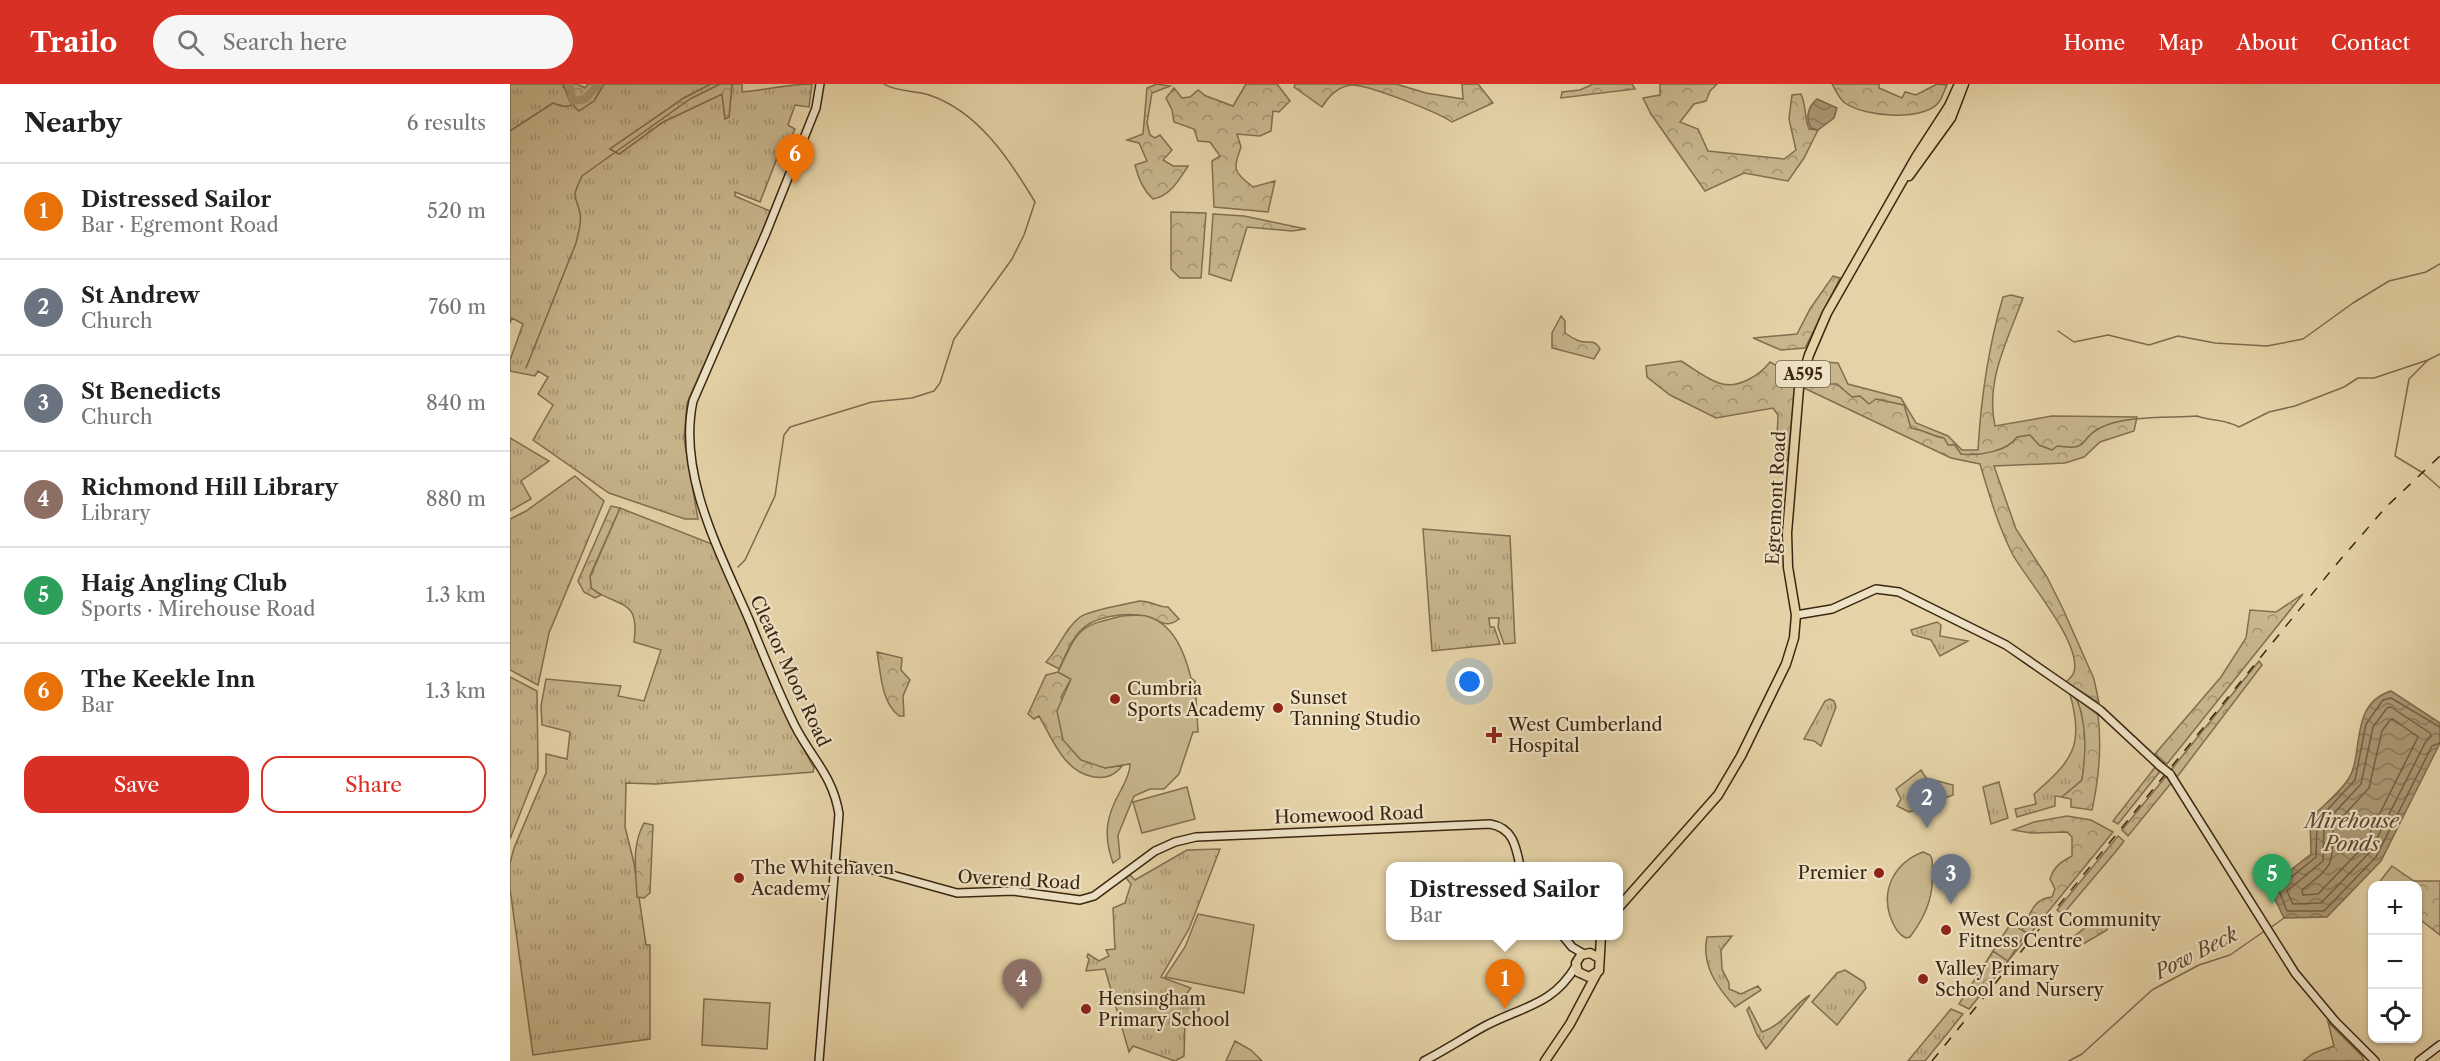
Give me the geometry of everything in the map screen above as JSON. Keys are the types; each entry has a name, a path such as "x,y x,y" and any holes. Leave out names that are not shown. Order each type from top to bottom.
{"highway":[{"name":"Egremont Road","path":"1623,903 1703,814 1730,777 1786,664 1794,638 1796,615 1788,567 1787,542 1799,388 1809,355 1827,313 1916,157 1949,106 1959,84"},
{"name":"Egremont Road","path":"1891,201 1951,118 1964,84"},
{"path":"1585,996 1584,976 1576,964 1597,940"},
{"path":"1545,1061 1570,1024 1600,967 1601,940"},
{"path":"1586,953 1599,958"},
{"path":"1584,976 1597,973"}],"street":[{"name":"Cleator Moor Road","path":"819,1061 839,814 833,786 795,726 716,542 698,489 688,442 688,421 693,401 766,233 816,108 820,84"},
{"path":"1796,615 1826,611 1876,589 1899,592 2000,641 2100,710 2170,774 2295,973 2335,1022 2375,1061"},
{"name":"Homewood Road","path":"1155,852 1175,842 1223,835 1490,824 1502,828 1511,835 1519,862"},
{"name":"Overend Road","path":"835,863 874,870 957,893 1012,891 1071,901 1094,896 1155,852"},
{"path":"1424,1061 1491,1023 1546,1000 1566,981 1576,964 1572,947 1566,940"},
{"path":"1572,947 1586,953"},
{"path":"1566,981 1584,976"},
{"path":"2419,1061 2437,1048 2440,1058"}],"green space":[{"path":"510,84 563,84 563,87 594,101 604,84 711,84 684,98 610,149 619,154 663,122 722,94 725,118 729,117 732,84 742,84 742,92 812,84 809,107 795,105 788,125 795,129 783,155 779,153 760,202 735,192 735,196 772,212 687,403 684,439 698,519 685,519 609,493 533,440 553,405 538,394 548,377 538,371 535,376 510,371 510,360 523,324 512,318 510,323"},
{"path":"563,84 577,84 585,88 588,84 604,84 594,101 579,111 570,102"},
{"path":"711,84 732,84 729,117 725,119 722,94 663,122 619,154 610,149 684,98"},
{"path":"1157,84 1170,86 1152,93 1147,123 1150,135 1155,138 1160,135 1172,150 1163,160 1173,166 1188,166 1169,191 1153,199 1142,184 1135,165 1147,161 1139,143 1127,140 1143,134 1147,88"},
{"path":"1246,84 1277,84 1290,101 1279,112 1273,111 1271,131 1260,136 1237,134 1241,147 1236,166 1238,173 1253,187 1275,181 1268,212 1214,207 1212,161 1220,156 1210,142 1198,141 1194,129 1174,122 1172,110 1166,98 1174,88 1182,98 1190,97 1198,90 1206,96 1233,106"},
{"path":"1295,84 1396,84 1426,93 1463,99 1462,84 1478,84 1493,103 1452,122 1402,99 1351,85 1338,90 1322,107 1294,87"},
{"path":"1593,84 1632,84 1635,89 1561,98 1562,92 1580,90"},
{"path":"1660,84 1717,84 1710,91 1706,101 1694,104 1680,122 1698,129 1708,151 1784,159 1796,150 1789,119 1792,95 1801,94 1809,129 1818,130 1804,158 1788,181 1744,173 1705,191 1651,114 1643,98 1660,95"},
{"path":"1832,84 1879,84 1879,88 1902,98 1905,92 1916,95 1937,84 1947,85 1939,102 1931,108 1921,113 1894,115 1866,112 1854,108 1841,99"},
{"path":"1171,212 1206,213 1201,278 1180,278 1171,269"},
{"path":"1213,214 1244,216 1306,229 1292,231 1247,227 1231,281 1209,274"},
{"path":"1833,276 1840,278 1805,348 1781,350 1753,338 1797,334 1810,309"},
{"path":"2011,295 2023,298 2005,345 1996,377 1993,393 1995,426 2052,416 2137,417 2134,431 2100,442 2084,457 2065,463 1994,466 2016,529 2047,577 2063,609 2094,679 2099,703 2066,682 2074,672 2070,645 2052,612 2013,555 1998,521 1980,464 1951,458 1804,388 1811,361 1838,363 1848,384 1901,398 1916,423 1948,436 1962,450 1978,450 1983,392 1993,335 2003,297"},
{"path":"1561,316 1565,321 1565,333 1579,341 1593,342 1598,346 1600,349 1594,359 1552,348 1552,333"},
{"path":"1681,361 1709,379 1726,385 1748,380 1770,362 1796,376 1788,459 1781,464 1776,459 1778,415 1773,408 1716,418 1670,395 1647,377 1646,366"},
{"path":"510,438 549,461 521,481 531,499 510,511"},
{"path":"575,476 604,501 549,633 538,685 510,670 510,519 526,511"},
{"path":"611,506 620,508 590,576 591,588 601,595 595,598 584,592 578,581"},
{"path":"620,508 712,544 789,722 814,768 813,772 656,784 626,783 625,827 634,863 646,945 650,945 650,1039 533,1055 510,889 510,863 514,848 546,773 546,754 567,759 570,732 542,725 541,706 546,679 621,686 618,696 644,701 661,650 634,642 634,618 630,611 591,588 590,577"},
{"path":"1423,529 1510,536 1515,643 1504,644 1498,627 1499,618 1489,618 1490,627 1494,627 1500,644 1432,651"},
{"path":"2303,594 2167,764 2155,754 2221,677 2246,638 2250,610 2276,612"},
{"path":"1139,601 1168,607 1179,619 1166,624 1150,617 1137,615 1119,615 1101,619 1092,622 1079,632 1059,669 1046,662 1070,627 1080,617 1100,609"},
{"path":"1143,615 1156,620 1171,632 1177,641 1191,678 1195,681 1198,732 1193,732 1179,774 1164,789 1150,789 1134,796 1118,835 1120,858 1113,863 1107,834 1109,817 1128,775 1130,764 1105,768 1081,760 1063,740 1057,711 1071,679 1058,672 1080,632 1095,623 1122,616"},
{"path":"1937,622 1941,625 1940,636 1968,641 1940,656 1931,640 1913,635 1911,630"},
{"path":"877,652 902,658 901,670 910,680 903,696 904,716 899,716 893,710 885,695"},
{"path":"2259,661 2262,665 2177,777 2171,770"},
{"path":"1058,672 1071,679 1061,697 1105,768 1123,765 1110,776 1094,777 1075,769 1060,754 1039,716 1034,719 1028,714 1046,675"},
{"path":"510,677 537,691 538,768 510,839"},
{"path":"2070,694 2078,701 2085,722 2086,746 2082,780 2062,797 2055,796 2055,806 2017,817 2015,809 2036,804 2034,794 2058,771 2072,751 2076,727"},
{"path":"1830,699 1834,701 1836,707 1821,746 1814,741 1804,739 1825,701"},
{"path":"2077,699 2098,715 2099,763 2092,810 2071,807 2071,799 2062,797 2082,780 2085,739 2083,719"},
{"path":"2156,766 2161,770 2118,824 2113,821"},
{"path":"1921,770 1926,778 1953,785 1953,795 1942,799 1938,795 1917,801 1919,809 1909,812 1897,806 1901,799 1896,789"},
{"path":"2167,775 2172,782 2128,836 2122,830"},
{"path":"1999,782 2008,818 1991,824 1983,787"},
{"path":"1187,787 1195,819 1142,833 1133,802"},
{"path":"2067,816 2091,820 2113,832 1969,1009 1959,1004 1993,951 2008,960 2026,932 2022,930 2033,908 2040,900 2052,897 2055,889 2050,879 2054,871 2061,862 2072,856 2072,837 2067,832 2031,833 2013,830 2034,822"},
{"path":"644,823 653,825 650,893 644,898 637,897 635,859 637,841"},
{"path":"2118,836 2124,841 2117,850 2063,914 2057,910"},
{"path":"1220,849 1189,929 1161,977 1191,988 1182,999 1199,1006 1199,1010 1185,1021 1184,1056 1175,1061 1133,1046 1129,1052 1105,969 1086,971 1088,954 1099,961 1109,956 1106,950 1115,949 1113,908 1125,903 1131,884 1126,878 1130,875 1135,880 1187,850"},
{"path":"1923,852 1930,855 1932,859 1931,891 1922,919 1910,937 1906,938 1896,929 1890,916 1889,886 1898,869 1905,862"},
{"path":"2392,866 2414,881 2380,881"},
{"path":"2422,881 2440,881 2440,935 2422,921"},
{"path":"1198,914 1254,925 1244,993 1165,977 1185,947"},
{"path":"2099,917 2108,923 2107,930 2078,947 2072,938"},
{"path":"2011,923 2026,933 2008,961 1993,951"},
{"path":"1732,936 1721,950 1722,969 1729,983 1729,989 1741,994 1758,986 1761,990 1735,1007 1722,992 1712,975 1706,957 1707,937"},
{"path":"1845,970 1864,982 1866,988 1837,1025 1812,1002 1837,973"},
{"path":"1810,995 1766,1049 1757,1035 1747,1010 1749,1007 1762,1032 1781,1021"},
{"path":"704,999 770,1003 767,1049 702,1045"},
{"path":"1951,1009 1963,1014 1925,1061 1908,1061"},
{"path":"2328,1022 2362,1056 2364,1061 2303,1061 2314,1053 2334,1046"},
{"path":"1235,1041 1251,1050 1262,1061 1226,1061"}],"water":[{"path":"1817,99 1837,108 1834,118 1818,130 1811,128 1808,117 1811,105"},
{"name":"Mirehouse Ponds","path":"2391,691 2440,723 2440,743 2381,861 2327,917 2284,918 2269,887 2311,854 2310,819 2349,778 2356,756 2363,718 2378,697"}],"waterway":[{"path":"569,84 573,101 585,99 599,84"},
{"path":"526,368 576,243 580,228 580,213 575,193 582,176 690,99 720,84"},
{"path":"738,567 745,560 775,496 784,435 790,427 872,402 912,398 934,391 940,383 954,339 1012,259 1024,235 1035,202 1015,170 991,139 963,113 947,102 929,95 884,84"},
{"path":"510,131 553,103 566,106 577,100"},
{"path":"2058,331 2074,342 2108,335 2149,345 2178,336 2215,343 2267,346 2303,339 2353,303 2389,281 2426,272 2440,264"},
{"path":"2440,354 2428,360 2409,379 2395,456 2423,473 2440,488"},
{"path":"1815,384 1837,384 1852,397 1860,396 1869,404 1876,399 1904,405 1911,428 1944,438 1948,445 1955,445 1961,454 1976,454 1992,452 2006,446 2017,437 2030,435 2039,445 2052,450 2057,446 2075,447 2100,428 2134,419 2197,416 2228,422 2239,427 2269,412 2295,406 2344,387 2358,378 2374,378 2428,360"},
{"name":"Pow Beck","path":"2270,928 2284,918"},
{"name":"Pow Beck","path":"2069,1061 2082,1054 2152,990 2199,965 2230,955 2266,930"}],"railway":[{"path":"1932,1061 2334,567 2386,507 2440,456"}],"place":[{"name":"The Keekle Inn","path":"795,184"},
{"name":"Cumbria Sports Academy","path":"1115,699"},
{"name":"Sunset Tanning Studio","path":"1278,708"},
{"name":"West Cumberland Hospital","path":"1494,735"},
{"name":"St Andrew","path":"1927,828"},
{"name":"Premier","path":"1879,873"},
{"name":"The Whitehaven Academy","path":"739,878"},
{"name":"St Benedicts","path":"1951,904"},
{"name":"Haig Angling Club","path":"2272,904"},
{"name":"West Coast Community Fitness Centre","path":"1946,930"},
{"name":"Valley Primary School and Nursery","path":"1923,979"},
{"name":"Richmond Hill Library","path":"1022,1009"},
{"name":"Hensingham Primary School","path":"1086,1009"},
{"name":"Distressed Sailor","path":"1505,1009"}]}
